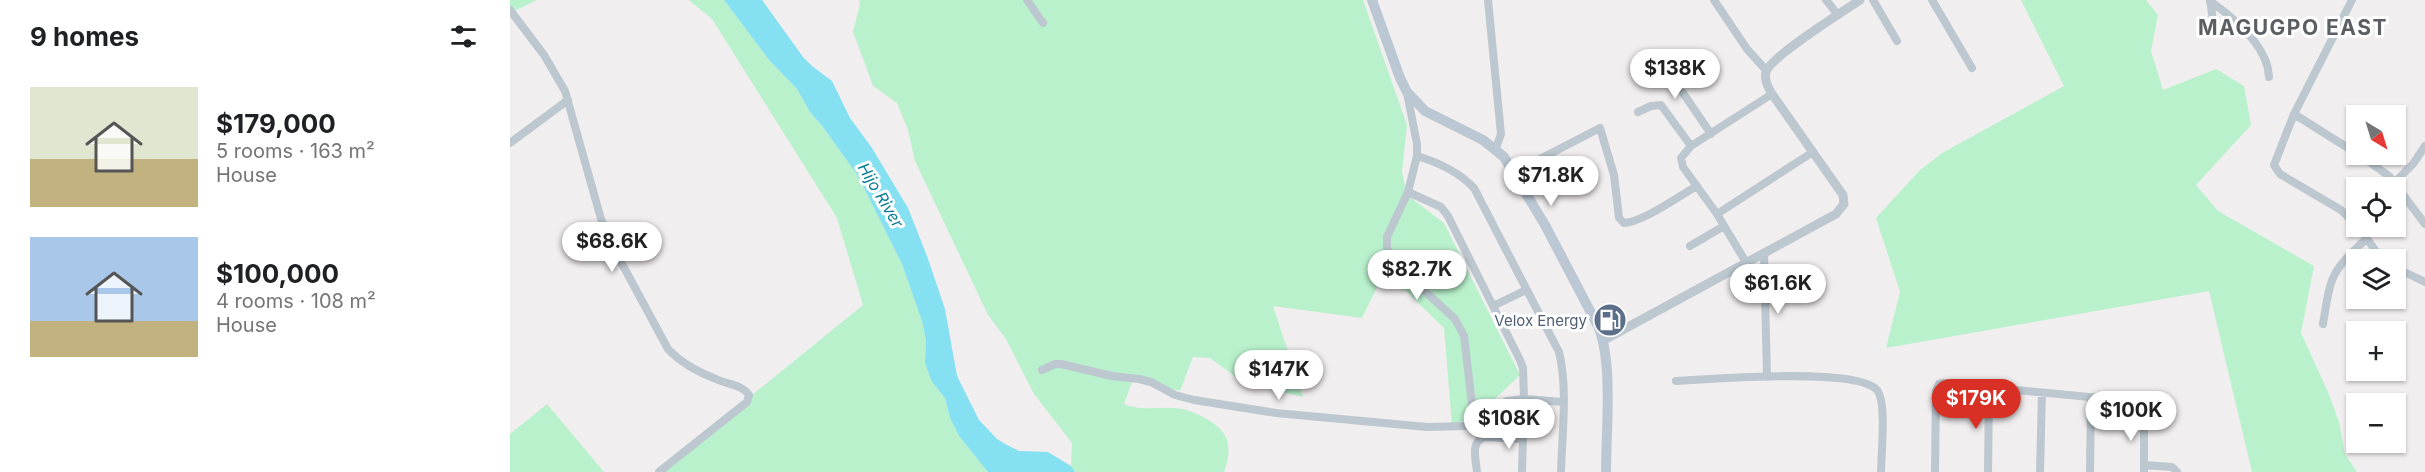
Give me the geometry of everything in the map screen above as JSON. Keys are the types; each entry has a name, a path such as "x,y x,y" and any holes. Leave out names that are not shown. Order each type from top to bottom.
{"main road":[{"path":"1372,0 1407,92 1425,111 1496,148 1515,172 1545,225 1604,340 1606,472"}],"street":[{"path":"1027,0 1043,23"},
{"path":"1488,0 1501,134 1496,148"},
{"path":"1604,340 1836,214 1844,204 1843,195 1772,94 1767,85 1766,70 1747,49 1714,0"},
{"path":"1826,0 1838,15"},
{"path":"1766,70 1779,57 1860,0"},
{"path":"1873,0 1897,41"},
{"path":"1932,0 1972,68"},
{"path":"2346,215 2274,168 2294,114 2352,0"},
{"path":"2210,1 2214,27"},
{"path":"2210,1 2227,13 2260,49 2267,63 2269,77"},
{"path":"510,10 558,76 568,100 600,219 668,349 686,364 715,379 745,390 749,395 747,402 659,472"},
{"path":"1407,92 1417,144 1417,156 1408,192 1387,237 1387,248 1391,260 1455,319 1460,327 1464,336 1474,422"},
{"path":"1683,93 1711,134"},
{"path":"1747,264 1717,214 1681,162 1684,153 1691,146 1772,94"},
{"path":"510,143 568,100"},
{"path":"1638,112 1651,105 1661,105 1691,146"},
{"path":"2294,114 2346,147"},
{"path":"1515,172 1600,128 1614,175 1620,218 1624,223 1631,222 1696,186"},
{"path":"2400,177 2413,164 2425,146"},
{"path":"1717,214 1813,152"},
{"path":"1417,156 1465,179 1474,188 1559,352 1562,362 1563,402 1561,472"},
{"path":"2375,165 2388,177"},
{"path":"1408,192 1445,211 1520,360 1524,399 1522,472"},
{"path":"2406,199 2425,224"},
{"path":"1690,246 1724,226"},
{"path":"2323,324 2330,282 2335,271 2366,238 2374,249"},
{"path":"1764,254 1767,377"},
{"path":"2406,273 2425,282"},
{"path":"1493,306 1526,290"},
{"path":"1042,370 1054,364 1061,364 1151,382 1175,395 1194,400 1276,413 1427,427 1459,428 1474,422 1507,401 1524,399 1563,402"},
{"path":"1676,381 1767,377 1851,379 1869,384 1877,390 1882,404 1881,472"},
{"path":"1935,472 1937,387 1943,383 2091,399 2137,401 2144,404 2144,469 2172,467 2177,472"},
{"path":"1988,472 1989,389"},
{"path":"2040,472 2042,393"},
{"path":"2090,472 2091,399"},
{"path":"1477,472 1475,446 1480,438 1522,439"}],"green space":[{"path":"510,0 537,0 510,13"},
{"path":"689,0 724,0 769,60 797,89 810,112 858,176 902,264 922,321 926,341 925,363 932,382 945,398 950,418 959,436 988,472 657,472 863,305 837,218 712,19"},
{"path":"859,0 1363,0 1407,125 1402,172 1407,195 1444,223 1520,375 1478,415 1452,425 1444,328 1406,291 1379,283 1362,318 1273,306 1303,397 1244,383 1210,358 1193,357 1180,391 1133,379 1124,404 1142,408 1181,409 1197,414 1213,423 1227,440 1228,456 1224,472 1075,472 1071,466 1072,443 1034,394 1006,339 988,315 915,161 908,130 897,103 873,86 853,32"},
{"path":"2021,0 2146,0 2158,15 2151,51 2163,90 2216,69 2244,86 2251,125 2196,185 2218,211 2314,266 2301,333 2339,422 2345,454 2357,472 2252,472 2209,291 1886,348 1900,292 1876,218 1919,171 1942,153 2064,86"},
{"path":"547,404 604,472 510,472 510,434"}],"water":[{"name":"Hijo River","path":"724,0 762,0 803,57 832,81 850,118 872,148 908,208 945,309 957,376 979,420 997,439 1007,445 1019,451 1048,452 1071,466 1075,472 988,472 959,436 950,418 945,398 932,382 925,363 926,341 922,321 902,264 858,176 810,112 797,89 769,60"}],"place":[{"name":"Velox Energy","path":"1610,320"}],"district":[{"name":"MAGUGPO EAST","path":"2293,27"}]}
